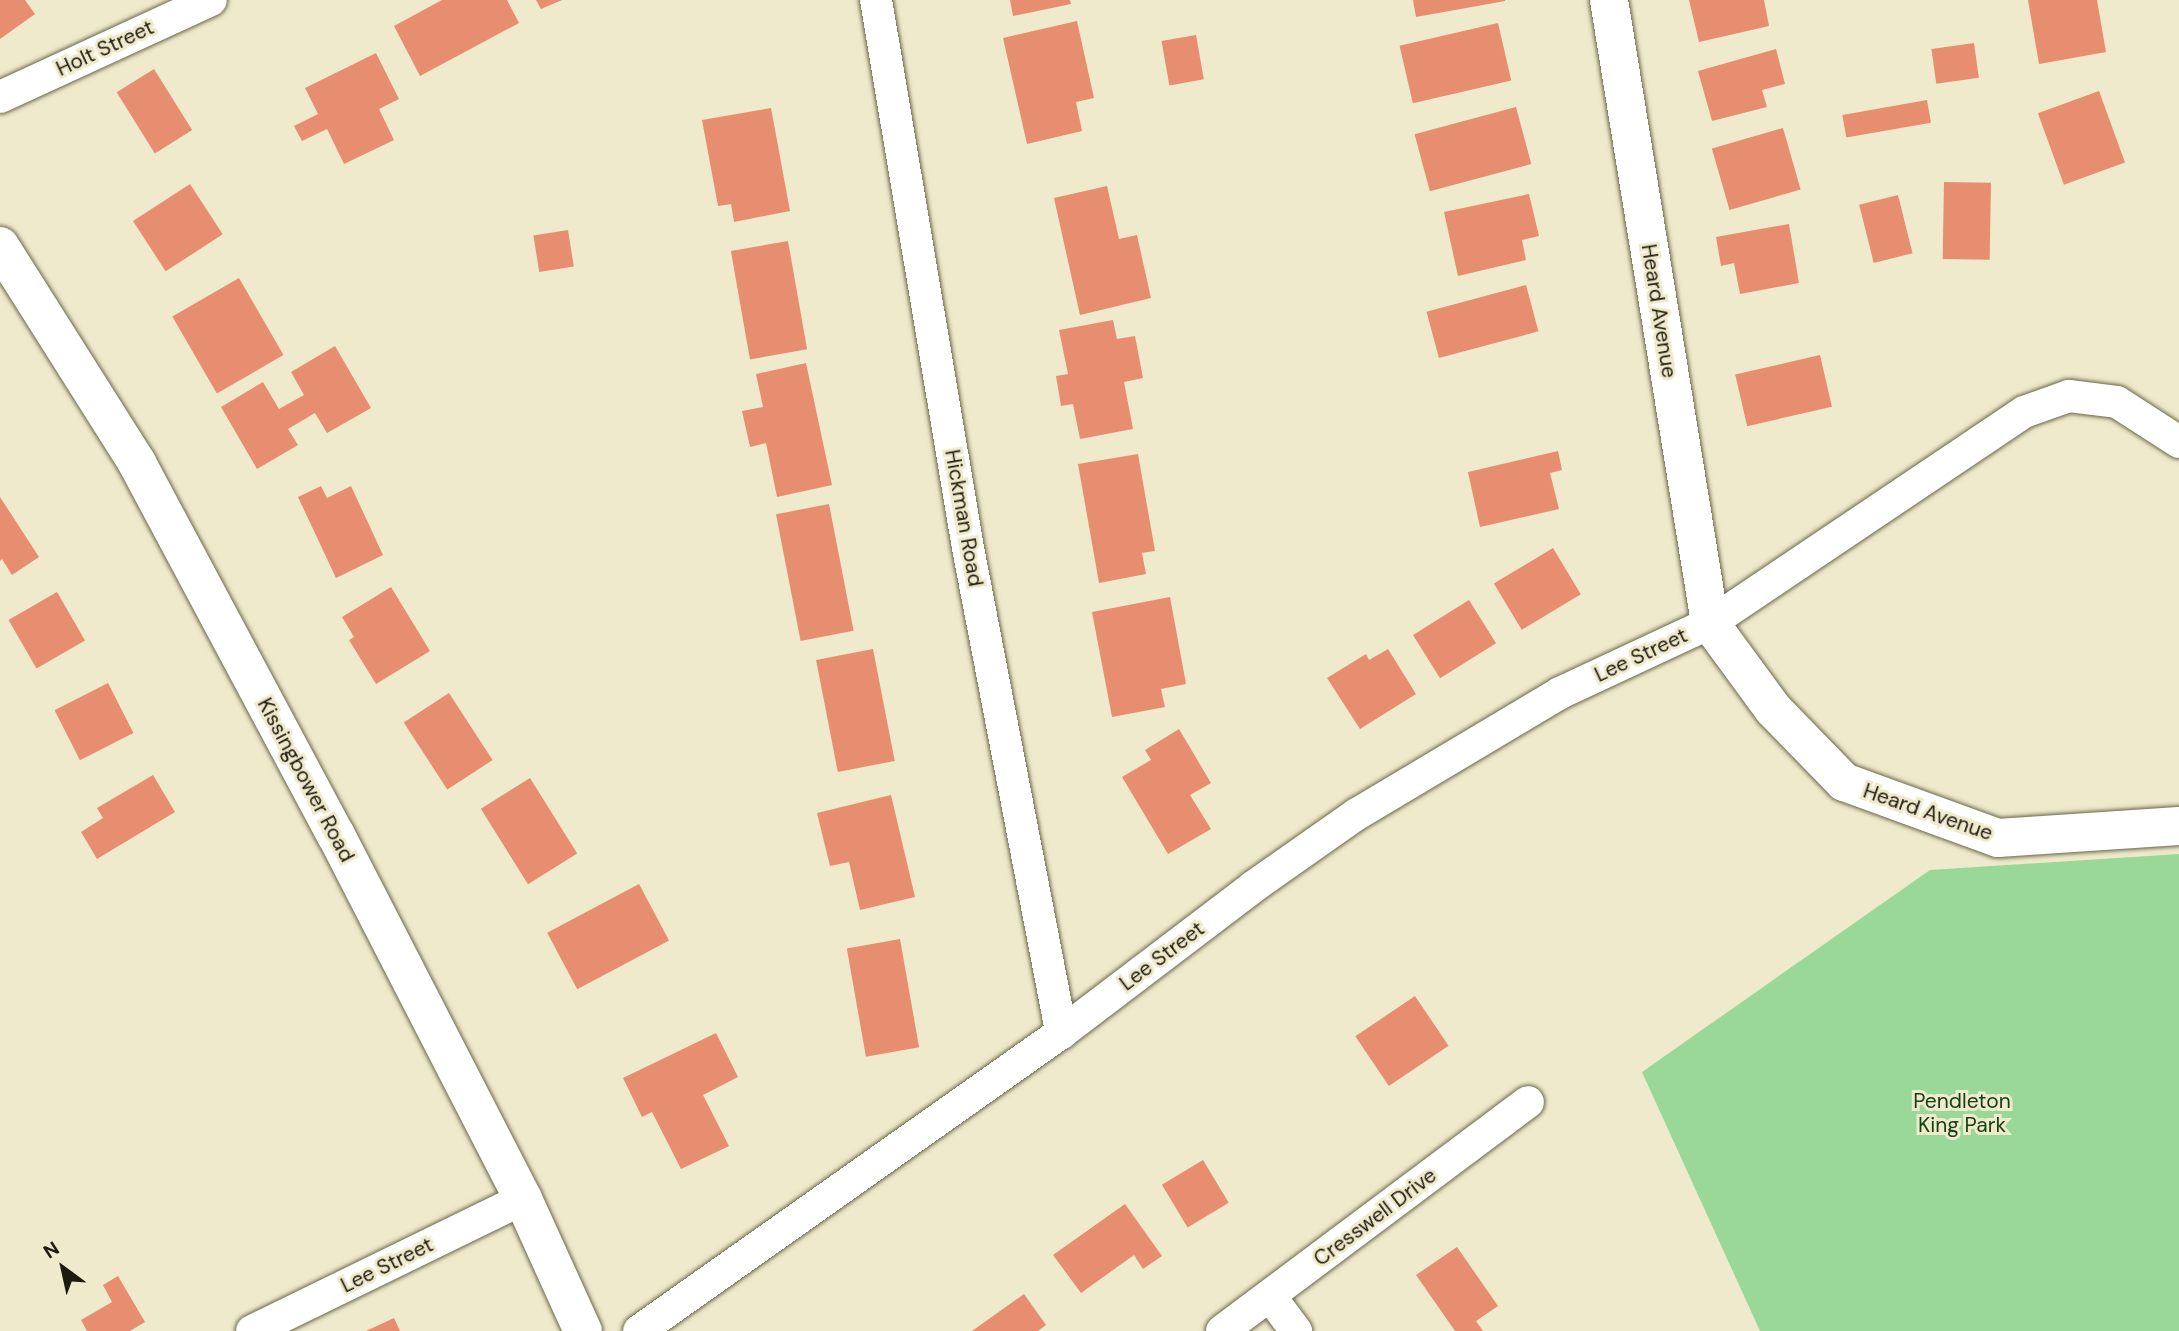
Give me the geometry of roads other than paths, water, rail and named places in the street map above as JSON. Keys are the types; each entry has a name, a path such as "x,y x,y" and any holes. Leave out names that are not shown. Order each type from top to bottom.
{"street":[{"name":"Holt Street","path":"0,96 211,0"},
{"name":"Hickman Road","path":"876,0 968,548 1061,1033"},
{"name":"Heard Avenue","path":"1609,0 1710,623 1773,709 1844,782 1998,838 2179,827"},
{"name":"Kissingbower Road","path":"0,246 137,463 336,835 523,1199 583,1331"},
{"path":"1710,623 2024,412 2069,396 2117,402 2179,442"},
{"name":"Lee Street","path":"639,1331 1061,1033 1253,887 1357,814 1560,693 1710,623"},
{"name":"Cresswell Drive","path":"1222,1331 1528,1102"},
{"name":"Lee Street","path":"252,1331 523,1199"},
{"path":"1270,1296 1296,1331"}],"park label":[{"name":"Pendleton King Park","path":"1962,1113"}]}
